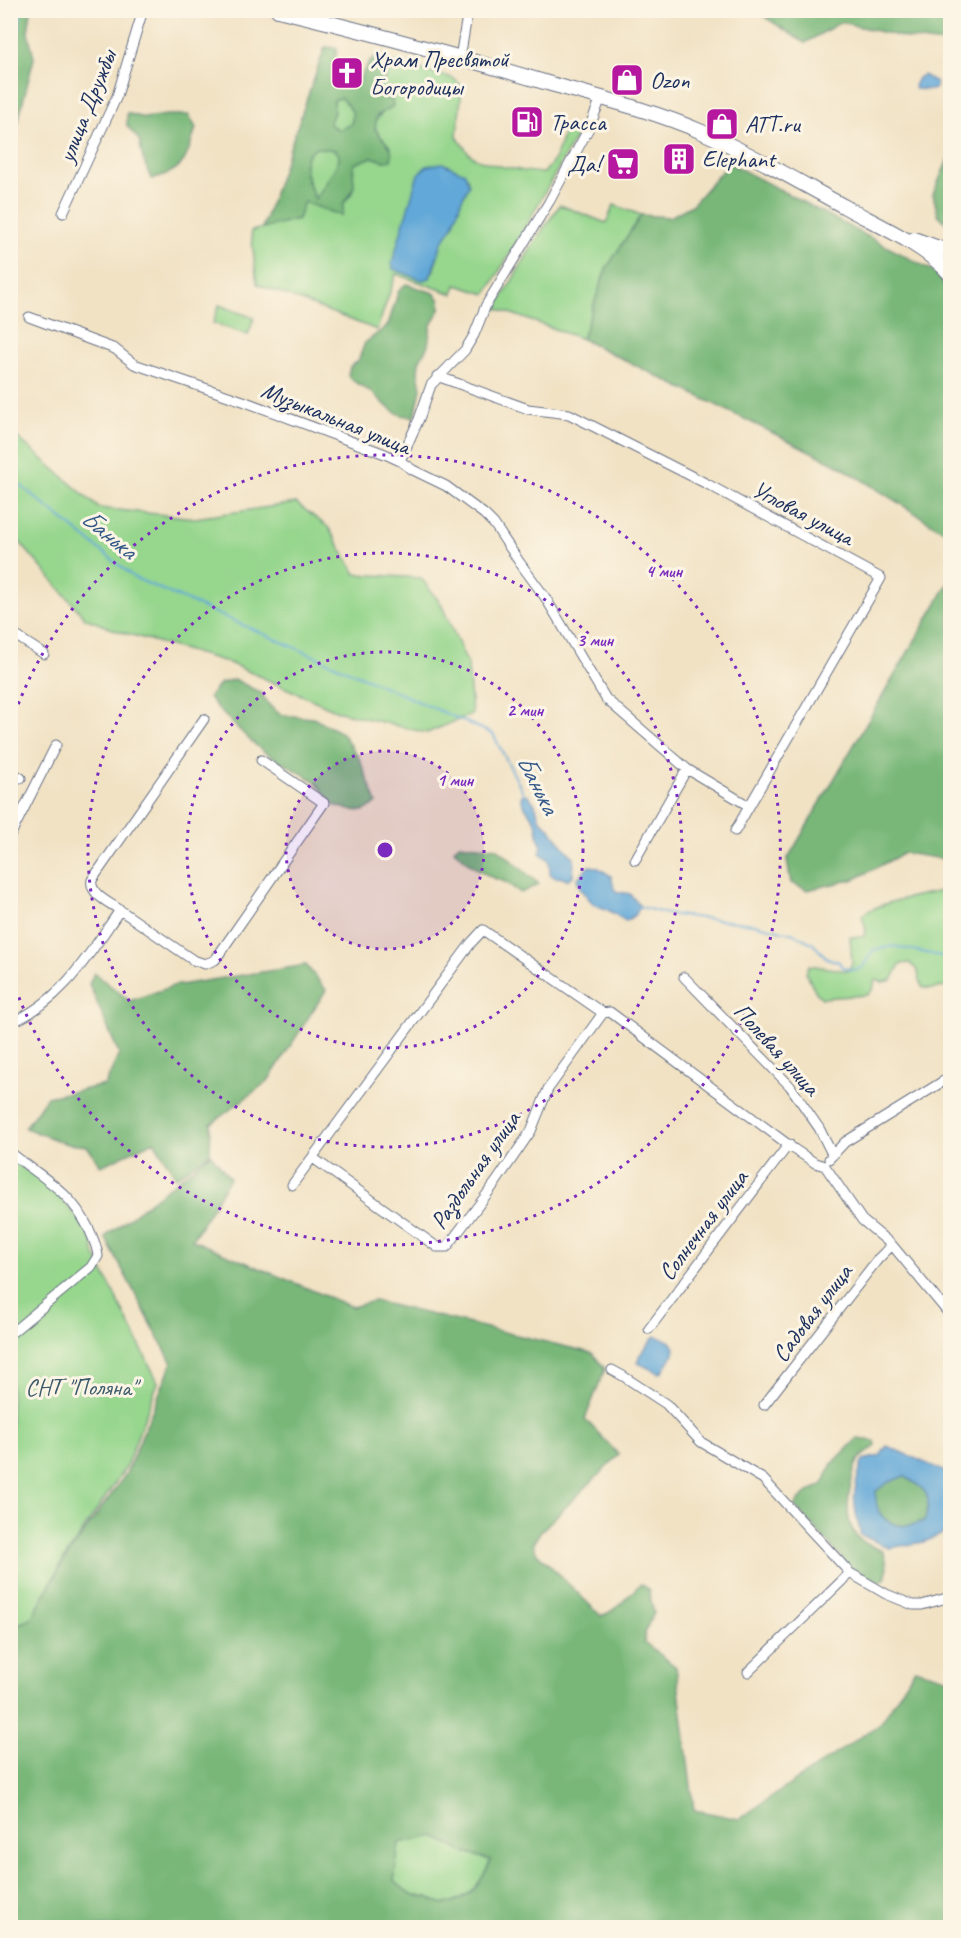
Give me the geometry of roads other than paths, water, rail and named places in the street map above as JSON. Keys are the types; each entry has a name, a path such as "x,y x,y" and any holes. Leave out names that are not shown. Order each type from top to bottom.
{"main road":[{"path":"278,10 378,35 601,98 703,132 889,231 931,256 951,274"},
{"path":"889,231 951,252"}],"street":[{"name":"улица Дружбы","path":"63,213 117,96 143,10"},
{"path":"460,58 468,10"},
{"path":"400,461 420,419 431,385 437,376 465,350 474,336 486,305 549,202 589,128 601,98"},
{"name":"Музыкальная улица","path":"29,317 115,349 134,364 243,401 400,461 413,471 446,486 494,524 545,597 606,699 687,769 749,806"},
{"name":"Угловая улица","path":"437,376 528,409 569,414 709,485 881,578 735,831"},
{"path":"10,632 44,654"},
{"path":"204,718 92,880 91,886 93,891 193,960 205,964 215,960 324,803 261,760"},
{"path":"10,836 56,745"},
{"path":"635,860 687,769"},
{"path":"10,771 21,778"},
{"path":"10,1023 42,1006 63,988 120,910"},
{"path":"292,1185 471,943 483,930 603,1013 610,1012 815,1163 825,1166 862,1220 892,1245 951,1315"},
{"name":"Полевая улица","path":"684,977 790,1086 819,1128 832,1155"},
{"name":"Раздольная улица","path":"313,1158 437,1247 447,1247 526,1140 548,1089 603,1013"},
{"path":"825,1166 845,1142 951,1077"},
{"name":"Солнечная улица","path":"649,1329 789,1144"},
{"path":"10,1152 64,1193 82,1216 98,1250 96,1260 91,1267 10,1334"},
{"name":"Садовая улица","path":"764,1405 878,1258 892,1245"},
{"path":"612,1370 666,1404 701,1442 763,1479 850,1573 886,1594 913,1605 922,1605 951,1597"},
{"path":"748,1672 850,1573"}],"water":[{"path":"923,75 936,82 936,87 932,90 915,89 918,78"},
{"path":"442,163 465,173 469,185 453,226 442,242 430,278 422,280 393,269 392,263 418,174 427,166"},
{"path":"523,794 528,795 535,804 540,820 550,828 574,857 573,876 567,880 550,874 549,860 540,853 542,846 536,823 522,801"},
{"path":"589,866 597,867 611,876 615,891 630,894 640,906 636,914 626,921 593,904 580,888 577,879"},
{"path":"655,1336 669,1341 675,1348 674,1354 659,1373 638,1363 639,1356"},
{"path":"887,1446 946,1472 950,1482 950,1521 943,1534 924,1542 889,1548 861,1535 854,1497 857,1481 863,1460 880,1456","holes":["904,1476 922,1489 928,1498 925,1520 906,1526 897,1525 883,1517 878,1511 876,1502 876,1491 887,1483"]}],"waterway":[{"name":"Банька","path":"10,108 21,10"},
{"name":"Банька","path":"10,477 135,578 493,734 524,794"},
{"name":"Банька","path":"638,906 667,914 754,924 794,934 812,943 827,958 852,970 862,968 873,950 893,946 950,958"}],"place":[{"name":"Храм Пресвятой Богородицы","path":"347,73"},
{"name":"Ozon","path":"627,80"},
{"name":"Трасса","path":"527,122"},
{"name":"ATT.ru","path":"722,124"},
{"name":"Elephant","path":"679,159"},
{"name":"Да!","path":"623,164"}],"park label":[{"name":"СНТ \"Поляна\"","path":"81,1387"}]}
